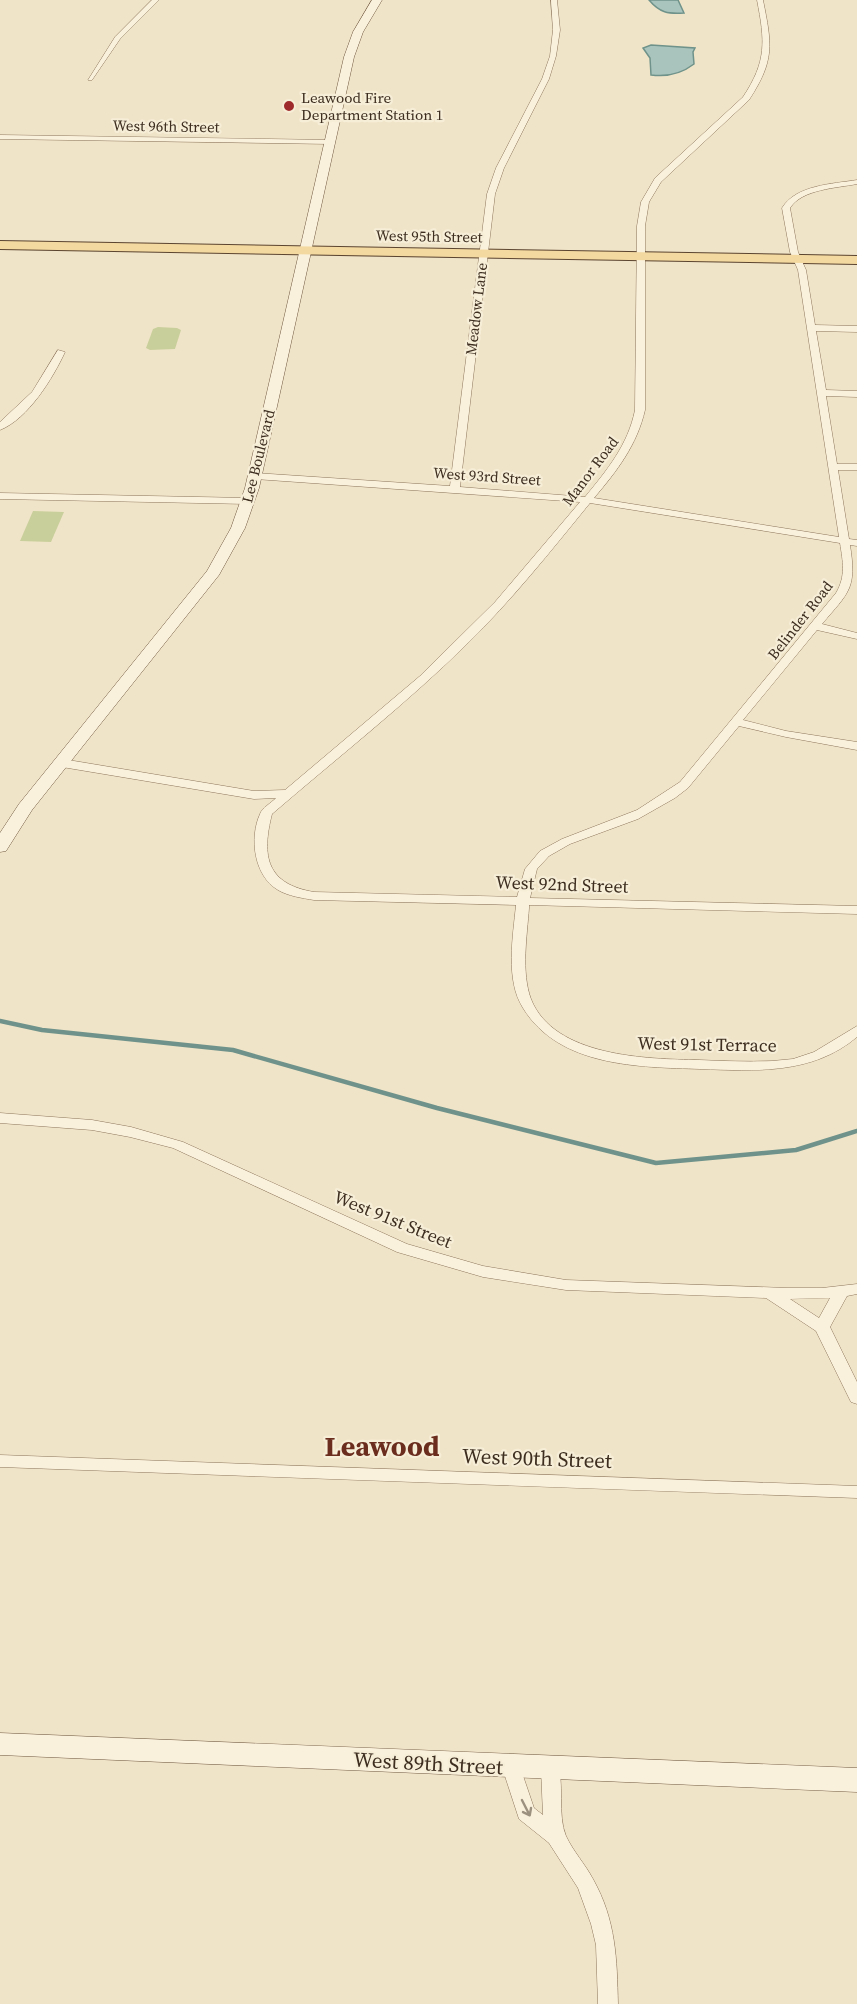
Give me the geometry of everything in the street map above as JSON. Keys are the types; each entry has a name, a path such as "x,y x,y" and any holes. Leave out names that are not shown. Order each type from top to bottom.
{"main road":[{"name":"West 95th Street","path":"0,245 857,260"}],"street":[{"path":"90,79 117,38 156,0"},
{"name":"Lee Boulevard","path":"0,847 25,808 214,572 238,528 255,476 349,57 358,32 378,0"},
{"name":"Meadow Lane","path":"455,489 486,218 501,166 547,81 558,29 554,0"},
{"name":"Manor Road","path":"267,813 447,657 499,605 621,456 638,424 641,217 647,194 673,164 746,98 763,72 768,55 768,40 760,0"},
{"name":"West 96th Street","path":"0,137 331,142"},
{"name":"Belinder Road","path":"524,901 528,874 544,855 556,847 627,820 668,799 699,768 816,626 847,583 849,569 845,541 802,270 796,259 786,208 791,200 810,191 857,182"},
{"path":"811,328 857,329"},
{"path":"0,428 39,392 51,375 61,352"},
{"path":"821,393 857,394"},
{"path":"833,467 857,467"},
{"name":"West 93rd Street","path":"255,476 587,500 857,543"},
{"path":"0,495 248,501"},
{"path":"816,626 857,636"},
{"path":"737,722 786,734 857,746"},
{"path":"62,763 254,795 288,795"},
{"path":"254,795 267,813"},
{"name":"West 92nd Street","path":"267,813 260,843 271,877 280,886 314,896 857,910"},
{"name":"West 91st Terrace","path":"524,901 519,979 527,1005 534,1016 557,1035 592,1052 638,1063 771,1066 794,1063 821,1054 837,1046 857,1030"},
{"name":"West 91st Street","path":"0,1118 92,1125 131,1132 178,1145 402,1248 435,1260 484,1272 566,1285 771,1294 849,1291"},
{"path":"822,1327 849,1291"},
{"path":"771,1294 822,1327 857,1398"},
{"name":"West 90th Street","path":"0,1461 857,1492"},
{"name":"West 89th Street","path":"0,1744 550,1769 857,1780"},
{"path":"511,1767 526,1813 556,1837 586,1884 601,1924 608,1964 608,2004"},
{"path":"550,1769 550,1797 556,1837"}],"green space":[{"path":"158,327 181,330 175,349 150,350 146,348 153,329"},
{"path":"33,511 64,512 51,542 20,541"}],"water":[{"path":"649,0 678,0 684,13 665,12"},
{"path":"651,45 695,48 694,64 673,74 651,75 650,58 643,48"}],"waterway":[{"path":"0,1021 42,1030 233,1050 437,1108 656,1163 796,1150 857,1131"}],"place":[{"name":"Leawood Fire Department Station 1","path":"289,106"}],"district":[{"name":"Leawood","path":"382,1446"}]}
